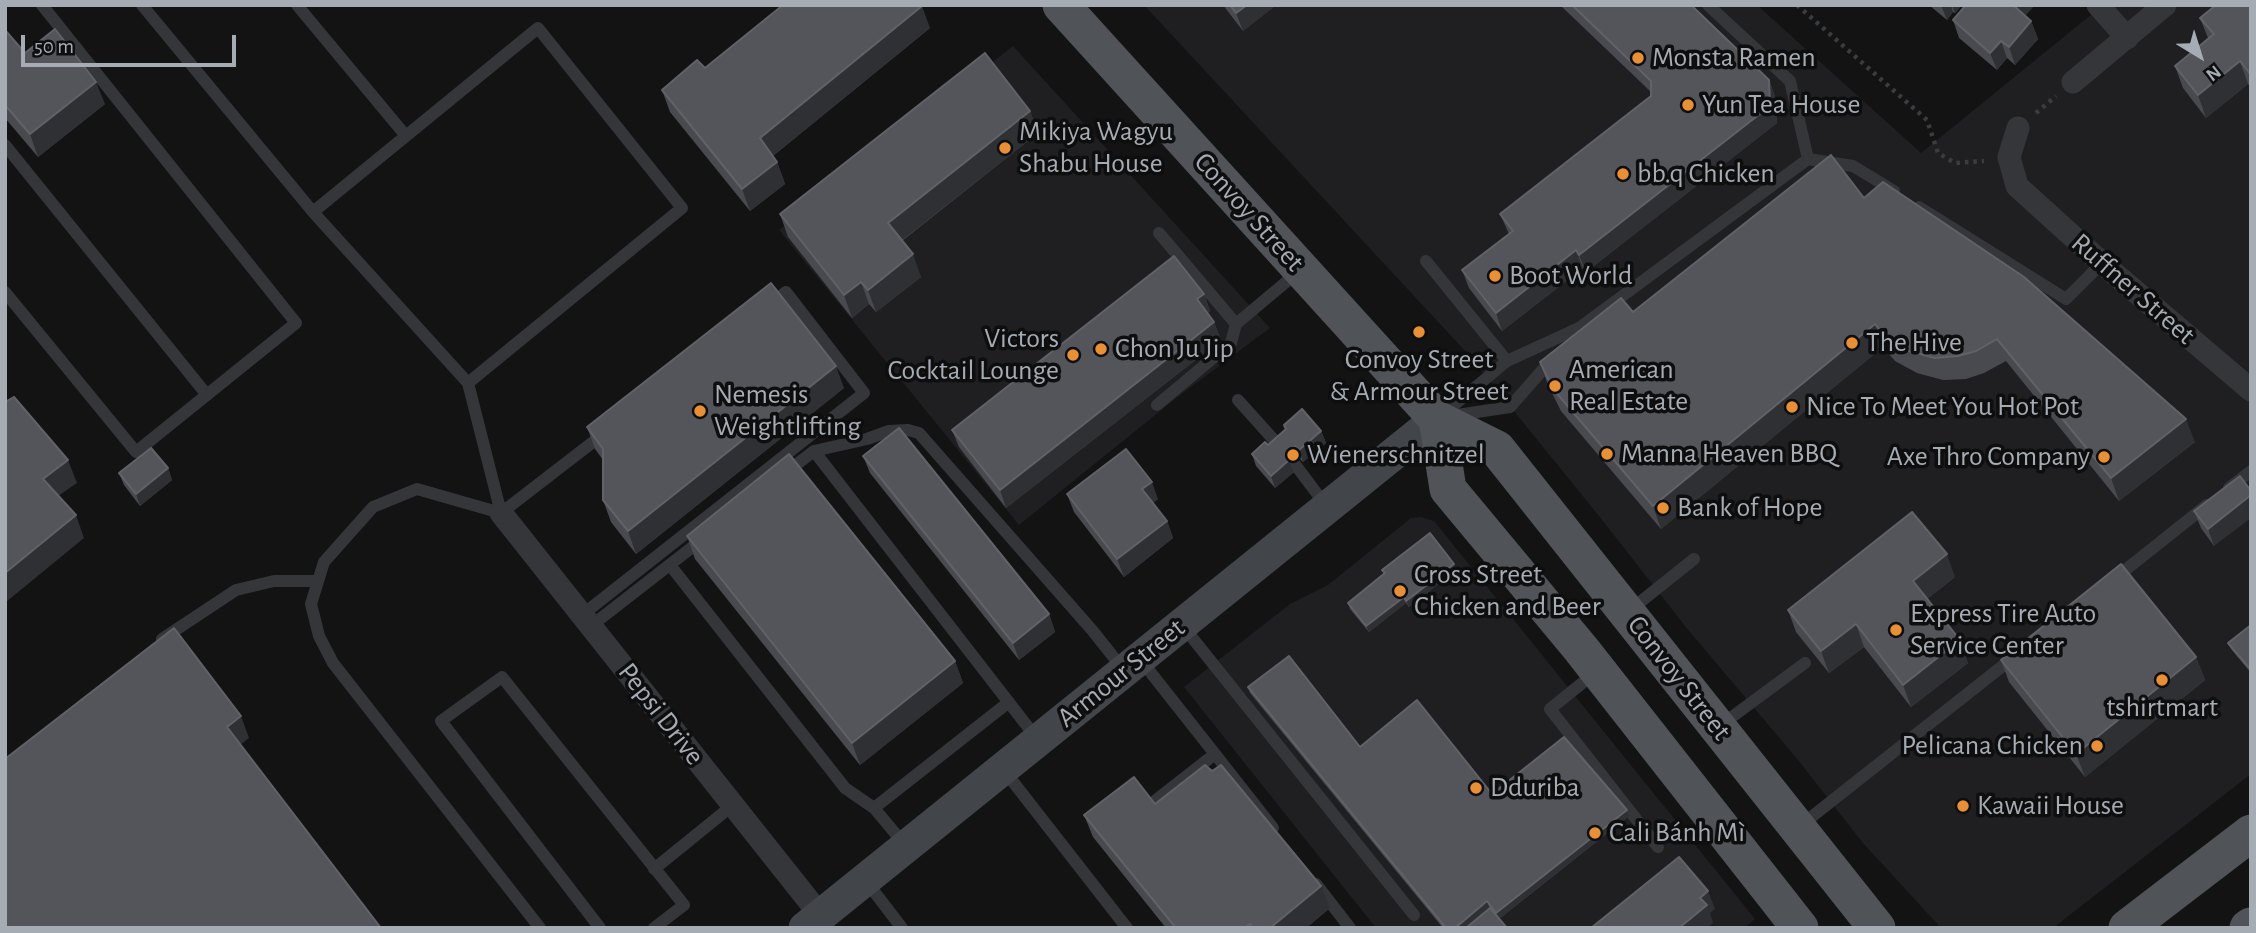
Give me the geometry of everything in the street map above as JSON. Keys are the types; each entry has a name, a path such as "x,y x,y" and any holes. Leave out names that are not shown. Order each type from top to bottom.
{"main road":[{"name":"Convoy Street","path":"1060,5 1437,419 1497,449 1877,928"},
{"path":"1437,419 1448,489 1598,671 1798,927"},
{"path":"2127,928 2251,833"}],"street":[{"path":"2098,5 2127,38"},
{"path":"2073,82 2165,5"},
{"path":"2009,158 2018,128"},
{"name":"Ruffner Street","path":"2009,158 2017,186 2102,263 2251,390"},
{"name":"Armour Street","path":"813,922 1437,419"},
{"name":"Pepsi Drive","path":"501,513 733,805 813,922"}],"lane":[{"path":"5,292 135,452 296,323 42,5"},
{"path":"142,5 313,212 468,383 501,513"},
{"path":"297,5 406,136"},
{"path":"1708,5 1790,81 1808,159"},
{"path":"313,212 538,28 682,208 468,383"},
{"path":"5,145 207,395"},
{"path":"1437,419 1507,361 1578,328 1808,159 1853,166 1901,195"},
{"path":"1913,203 2066,299 2102,263"},
{"path":"1159,233 1236,324"},
{"path":"1426,261 1507,361"},
{"path":"1157,405 1231,343 1236,324 1300,270"},
{"path":"587,620 864,393 786,292 764,309"},
{"path":"1437,419 1510,407 1578,328"},
{"path":"1238,400 1282,449"},
{"path":"501,513 622,419"},
{"path":"773,483 814,451 889,431 908,430 919,433 1092,630 1132,665 1215,754 1283,841"},
{"path":"814,451 1039,740"},
{"path":"1294,463 1327,507"},
{"path":"2105,586 2251,471"},
{"path":"501,513 417,489 373,507 324,562 311,604 319,636 333,663 540,928"},
{"path":"587,620 670,565 711,532"},
{"path":"1627,612 1694,559"},
{"path":"670,565 845,788 874,808 906,847"},
{"path":"152,647 173,630 236,590 274,581 318,581"},
{"path":"1182,625 1413,915"},
{"path":"1798,828 2021,652"},
{"path":"1718,727 1805,663"},
{"path":"1598,671 1550,709 1658,846"},
{"path":"600,928 442,721 502,677 684,905 654,928"},
{"path":"874,808 1009,702"},
{"path":"1156,800 1215,754"},
{"path":"1003,769 1127,928"},
{"path":"654,869 733,805"},
{"path":"1308,873 1350,928"},
{"path":"866,880 902,928"}],"path":[{"path":"1797,5 1927,120 1938,153 1955,163 2009,158"},
{"path":"2018,128 2073,82"}],"shaded area":[{"path":"1144,5 1757,5 1921,153 2103,5 2251,5 2251,774 2053,928 1941,928 1863,843 1466,352"},
{"path":"1013,46 1270,328 1175,399 1019,525 779,230"},
{"path":"1421,517 1434,521 1755,919 1744,928 1505,928 1489,908 1465,928 1376,928 1184,687 1290,604 1328,585 1411,518"}],"building":[{"path":"783,5 922,6 760,138 777,162 742,189 662,90 697,60 705,68"},
{"path":"1230,5 1247,5 1236,13"},
{"path":"1572,5 1691,5 1769,80 1770,106 1579,255 1576,250 1496,313 1462,270 1513,231 1500,214 1651,96 1651,81"},
{"path":"1966,5 2013,5 2031,21 2009,47 2001,41 1990,53 1953,20"},
{"path":"2216,5 2251,5 2251,75 2240,61 2198,95 2175,66 2214,34 2200,18"},
{"path":"55,29 96,82 30,134 5,105 5,30 25,53"},
{"path":"985,53 1030,111 888,223 913,254 868,290 861,282 844,295 780,214"},
{"path":"1831,155 1864,198 1883,182 2024,277 2186,419 2111,478 1997,339 1976,351 1935,358 1909,351 1887,339 1875,324 1653,506 1553,389 1540,362 1621,298 1633,312"},
{"path":"1174,256 1204,294 1197,299 1214,322 1000,490 952,430"},
{"path":"771,283 836,366 628,531 603,500 603,449 587,427"},
{"path":"14,397 68,460 43,479 76,515 5,573 5,402"},
{"path":"1302,409 1321,431 1299,450 1295,446 1289,451 1285,455 1289,460 1271,476 1252,454 1265,442 1268,445 1286,429 1284,425"},
{"path":"899,428 1049,614 1013,643 863,456"},
{"path":"151,448 168,468 136,494 119,473"},
{"path":"1126,449 1152,482 1142,489 1167,521 1117,559 1067,494"},
{"path":"789,454 955,661 852,743 687,536"},
{"path":"2240,476 2251,495 2208,529 2194,511"},
{"path":"1912,512 1947,554 1913,581 1960,640 1903,685 1856,624 1821,651 1788,610"},
{"name":"Cross Street Chicken and Beer","path":"1430,533 1454,564 1406,601 1404,597 1366,626 1348,603 1385,573 1382,570"},
{"path":"2121,564 2196,657 2076,754 2001,660"},
{"path":"2251,625 2251,670 2228,643"},
{"path":"174,628 241,716 227,727 381,928 5,928 5,759"},
{"path":"1289,656 1360,747 1417,700 1492,794 1564,737 1627,810 1496,913 1487,901 1455,928 1446,928 1248,687"},
{"path":"1205,765 1212,771 1221,765 1321,886 1270,928 1253,928 1250,924 1244,928 1176,928 1084,815 1134,777 1155,804"},
{"path":"1679,857 1708,891 1700,898 1707,905 1679,928 1591,928"},
{"path":"1490,908 1507,928 1466,928"}],"place":[{"name":"Monsta Ramen","path":"1638,58"},
{"name":"Yun Tea House","path":"1688,105"},
{"name":"Mikiya Wagyu Shabu House","path":"1005,148"},
{"name":"bb.q Chicken","path":"1623,174"},
{"name":"Boot World","path":"1495,276"},
{"name":"Convoy Street & Armour Street","path":"1419,332"},
{"name":"The Hive","path":"1852,343"},
{"name":"Chon Ju Jip","path":"1101,349"},
{"name":"Victors Cocktail Lounge","path":"1073,355"},
{"name":"American Real Estate","path":"1555,386"},
{"name":"Nice To Meet You Hot Pot","path":"1792,407"},
{"name":"Nemesis Weightlifting","path":"700,411"},
{"name":"Manna Heaven BBQ","path":"1607,454"},
{"name":"Wienerschnitzel","path":"1293,455"},
{"name":"Axe Thro Company","path":"2104,457"},
{"name":"Bank of Hope","path":"1663,508"},
{"name":"Cross Street Chicken and Beer","path":"1400,591"},
{"name":"Express Tire Auto Service Center","path":"1896,630"},
{"name":"tshirtmart","path":"2162,680"},
{"name":"Pelicana Chicken","path":"2097,746"},
{"name":"Dduriba","path":"1476,788"},
{"name":"Kawaii House","path":"1963,806"},
{"name":"Cali Bánh Mì","path":"1595,833"}]}
